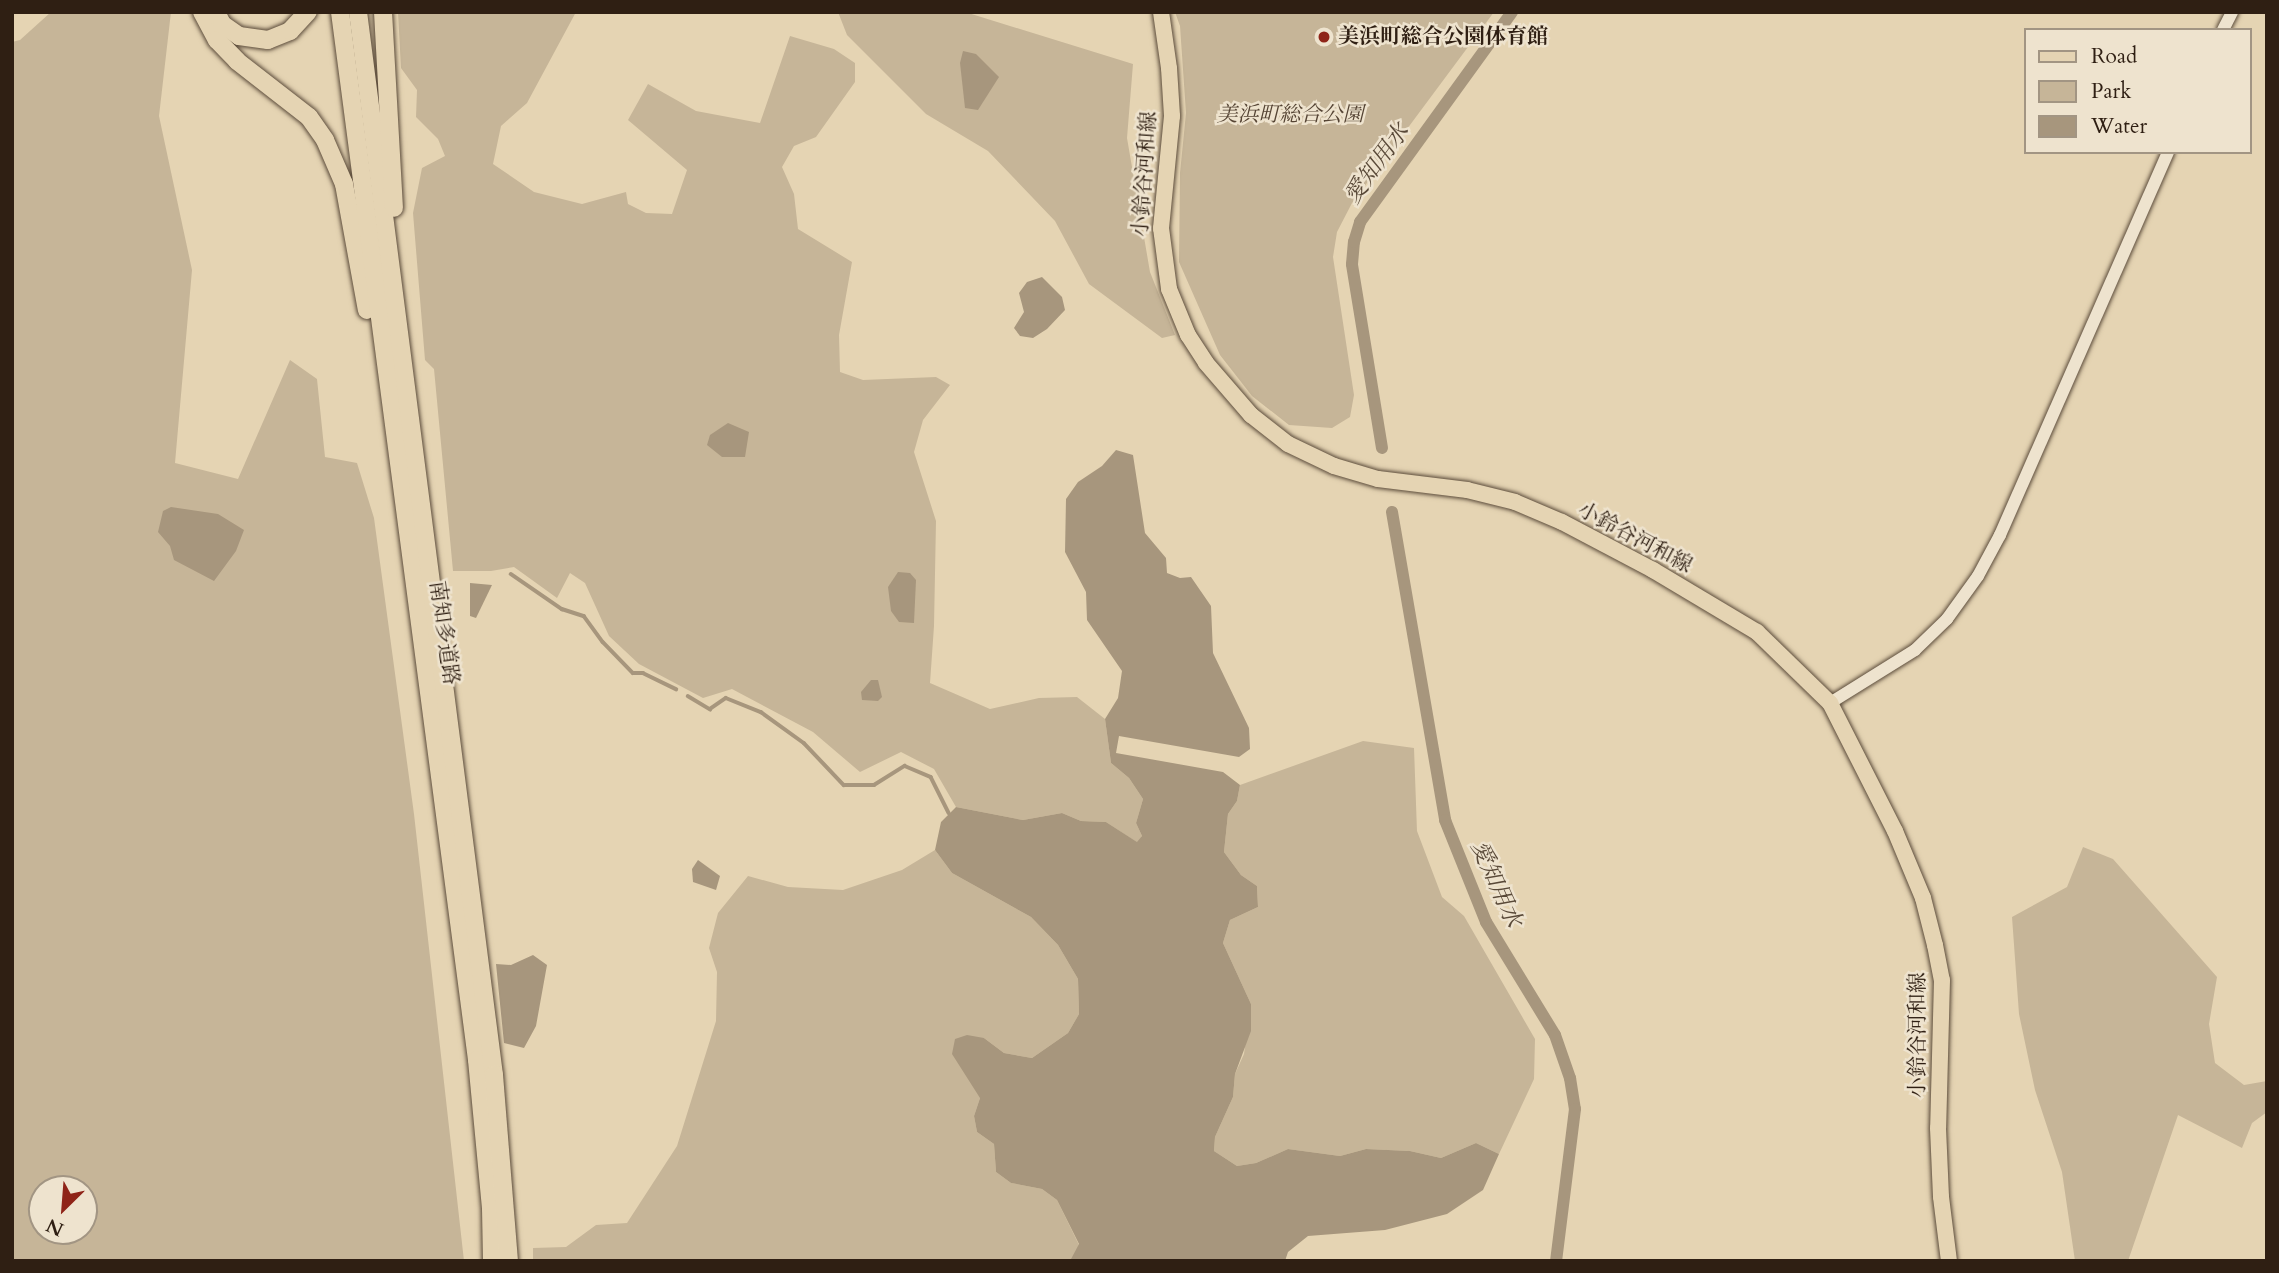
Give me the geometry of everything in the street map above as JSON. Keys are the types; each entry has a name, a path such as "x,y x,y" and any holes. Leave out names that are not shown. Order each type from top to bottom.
{"highway":[{"path":"202,12 217,40 237,61 309,117 333,156 344,184 365,290 388,437 396,445"},
{"path":"216,12 222,24 239,36 268,40 290,31 308,12"},
{"name":"南知多道路","path":"340,12 477,1060 491,1208 492,1261"},
{"name":"南知多道路","path":"358,12 494,1076 509,1261"},
{"path":"383,12 395,221 431,512 425,529"}],"main road":[{"name":"小鈴谷河和線","path":"1161,12 1172,116 1161,229 1169,289 1188,335 1206,363 1251,415 1288,444 1334,466 1378,479 1467,490 1515,502 1562,522 1664,577 1757,632 1830,703 1895,831 1923,898 1935,945 1942,980 1938,1128 1941,1197 1949,1261"}],"street":[{"path":"2224,28 2232,12"},
{"path":"1830,703 1915,650 1947,619 1978,576 2000,535 2167,154"}],"green space":[{"path":"51,12 171,12 159,116 192,270 175,463 238,479 290,360 317,379 325,457 357,463 374,518 414,814 464,1261 12,1261 12,42 20,40"},
{"path":"398,12 576,12 527,103 501,126 493,164 534,192 582,204 626,192 628,204 646,213 672,214 687,170 628,120 648,84 696,111 760,123 790,36 834,49 855,63 855,82 816,137 794,146 782,167 794,194 798,229 852,262 839,335 840,372 863,380 936,377 950,385 923,420 914,452 936,521 930,683 990,709 1039,698 1077,697 1105,719 1111,763 1129,778 1143,799 1136,823 1142,836 1138,843 1106,822 1081,821 1062,813 1023,820 956,807 934,769 901,752 860,772 813,732 732,689 703,698 639,664 609,636 585,583 570,573 557,598 514,567 491,571 453,571 434,369 425,360 413,213 422,168 445,156 438,139 416,117 417,90 401,68"},
{"path":"838,12 965,12 1133,64 1127,138 1150,272 1175,335 1162,338 1089,284 1055,221 988,151 926,114 847,35"},
{"name":"美浜町総合公園","path":"1175,12 1494,12 1352,203 1337,232 1333,257 1354,395 1350,417 1332,428 1289,425 1252,396 1220,355 1179,262 1180,173 1186,113 1180,26"},
{"path":"1363,741 1414,748 1417,831 1442,897 1464,916 1535,1039 1534,1079 1499,1154 1476,1143 1441,1158 1410,1151 1366,1149 1340,1156 1288,1149 1256,1163 1237,1166 1214,1151 1215,1137 1233,1097 1235,1074 1244,1054 1251,1004 1223,943 1230,920 1258,907 1257,886 1241,875 1224,852 1228,814 1237,801 1240,785"},
{"path":"2083,847 2113,859 2217,977 2209,1024 2215,1063 2244,1085 2267,1081 2267,1112 2252,1123 2242,1148 2178,1115 2128,1261 2075,1261 2062,1172 2035,1090 2019,1014 2012,917 2067,887"},
{"path":"935,850 952,873 1031,917 1058,945 1078,979 1079,1014 1068,1033 1032,1058 1004,1053 984,1038 980,1098 974,1116 977,1132 994,1144 996,1172 1011,1183 1042,1189 1057,1200 1079,1245 1073,1260 533,1261 533,1248 566,1247 596,1225 627,1223 677,1146 716,1021 717,972 709,948 718,913 748,876 788,887 843,890 902,870"}],"water":[{"path":"963,51 976,54 999,77 978,110 965,108 960,63"},
{"path":"1042,277 1062,297 1065,310 1047,329 1033,338 1020,336 1014,328 1024,312 1019,293 1027,282"},
{"path":"728,423 749,432 745,457 722,457 707,445 710,435"},
{"path":"1116,450 1133,455 1145,533 1166,558 1167,573 1180,578 1191,577 1211,606 1213,653 1249,728 1250,749 1239,757 1119,736 1116,753 1223,772 1240,785 1237,801 1228,814 1224,852 1241,875 1257,886 1258,907 1230,920 1223,943 1251,1004 1251,1031 1235,1074 1233,1097 1215,1137 1214,1151 1237,1166 1256,1163 1288,1149 1340,1156 1366,1149 1410,1151 1441,1158 1476,1143 1499,1154 1483,1190 1447,1214 1385,1230 1308,1236 1288,1252 1285,1261 1070,1261 1079,1244 1057,1200 1042,1189 1011,1183 996,1172 994,1144 977,1132 974,1116 980,1098 952,1054 955,1039 967,1035 984,1038 1004,1053 1032,1058 1068,1033 1079,1014 1078,979 1058,945 1031,917 952,873 935,850 941,822 956,807 1023,820 1062,813 1081,821 1106,822 1137,842 1142,836 1136,823 1143,799 1129,778 1111,763 1105,719 1118,698 1122,671 1087,620 1086,592 1065,552 1066,499 1078,482 1102,466"},
{"path":"171,507 218,514 244,530 236,551 214,581 174,560 170,546 158,532 163,511"},
{"path":"898,572 910,573 916,580 914,623 899,622 891,611 888,587"},
{"path":"470,583 492,585 476,618 470,616"},
{"path":"871,680 878,680 882,697 878,701 862,700 861,692"},
{"path":"698,860 720,876 716,890 693,882 692,869"},
{"path":"533,955 547,965 536,1026 524,1048 504,1043 496,964 511,965"}],"waterway":[{"name":"愛知用水","path":"1382,448 1352,264 1354,242 1360,222 1512,12"},
{"name":"愛知用水","path":"1392,512 1445,820 1486,922 1555,1035 1570,1078 1575,1109 1556,1261"},
{"path":"511,574 562,609 584,616 603,642 633,673 643,673 676,689"},
{"path":"688,696 710,709 726,698 761,712 804,743 844,785 874,785 905,766 931,777 949,813"}],"place":[{"name":"美浜町総合公園体育館","path":"1324,37"}]}
